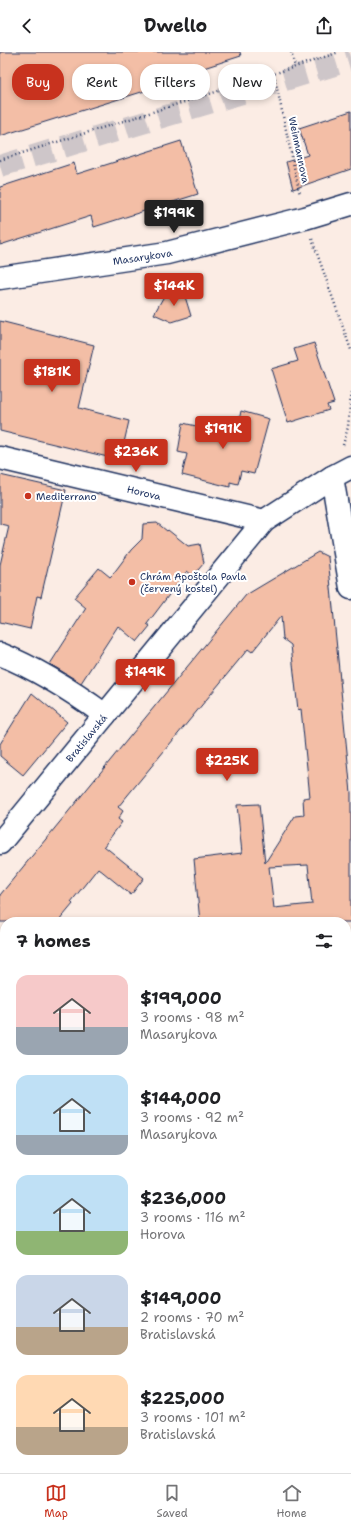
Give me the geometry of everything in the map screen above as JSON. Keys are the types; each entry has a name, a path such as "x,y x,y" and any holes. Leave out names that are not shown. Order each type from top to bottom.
{"street":[{"name":"Masarykova","path":"0,278 167,253 305,218 351,204"},
{"name":"Horova","path":"0,458 264,521"},
{"name":"Bratislavská","path":"0,843 264,521 342,472"},
{"path":"342,472 351,588"},
{"path":"0,654 56,681 105,714"}],"path":[{"path":"291,52 296,67"},
{"path":"276,73 339,52"},
{"name":"Weinmannova","path":"276,83 301,200"},
{"path":"0,160 218,92"},
{"path":"311,234 351,350"},
{"path":"342,472 351,393"}],"building":[{"path":"0,52 240,52 241,56 210,66 210,64 140,64 140,92 132,95 132,64 72,64 72,100 116,100 0,136"},
{"path":"351,111 351,169 293,189 286,162 308,155 299,128"},
{"path":"181,141 198,194 94,227 91,216 0,245 0,187 74,163 77,174"},
{"path":"183,290 191,316 172,322 154,314 164,296"},
{"path":"0,321 94,345 79,408 129,421 120,460 0,431"},
{"path":"314,343 334,403 327,405 329,410 288,423 271,369 298,361 294,349"},
{"path":"241,411 269,419 254,474 241,471 238,484 230,482 230,487 182,475 187,454 178,452 183,423 236,435"},
{"path":"0,475 66,490 41,597 37,596 30,629 0,622 0,565 9,526 0,524"},
{"name":"Chrám Apoštola Pavla (červený kostel)","path":"157,523 188,546 200,544 204,563 193,576 187,571 147,624 150,626 137,642 118,626 81,683 50,664 86,608 74,598 99,568 110,577 113,574 131,550 142,539 143,524"},
{"path":"318,552 328,557 351,793 351,917 200,917 194,859 242,853 237,805 259,804 265,863 295,816 304,815 303,798 310,797 301,709 298,710 291,645 283,639 281,616 252,652 248,649 118,807 123,811 118,819 122,822 104,846 144,878 131,895 98,868 71,902 73,904 62,917 0,917 0,895 246,595","holes":["308,865 312,904 274,908 269,867"]},
{"path":"32,693 67,722 23,775 0,756 0,744"}],"tunnel":[{"path":"0,166 351,60"}],"place":[{"name":"Mediterrano","path":"28,496"},
{"name":"Chrám Apoštola Pavla (červený kostel)","path":"132,582"}]}
